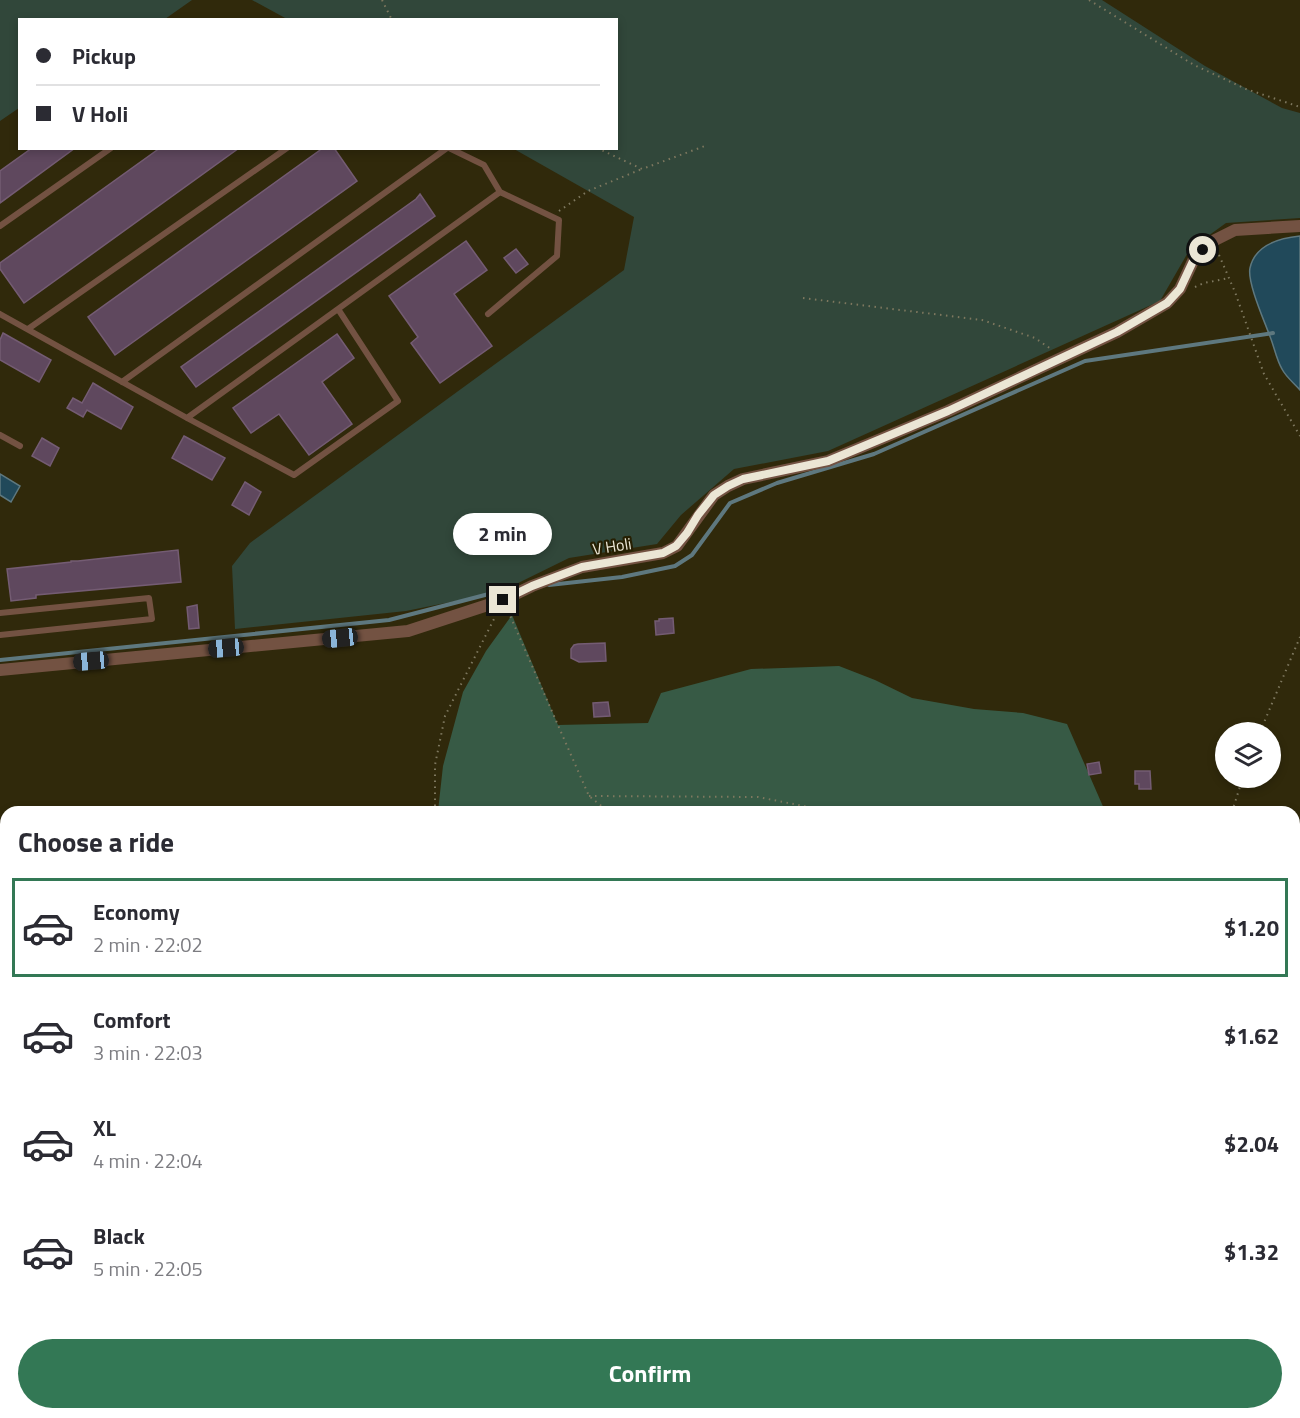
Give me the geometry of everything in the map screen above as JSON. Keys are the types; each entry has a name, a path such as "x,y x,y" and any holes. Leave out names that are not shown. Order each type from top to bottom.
{"street":[{"path":"1213,241 1234,230 1300,226"},
{"name":"V Holi","path":"0,670 408,631 503,600 582,567 663,553 676,546 714,495 728,486 743,479 828,461 948,411 1117,332 1167,303 1180,289 1194,259 1213,241"}],"lane":[{"path":"0,226 108,150"},
{"path":"28,329 284,150"},
{"path":"122,382 445,150"},
{"path":"452,150 484,165 500,192 559,220 558,256 488,314"},
{"path":"187,418 500,192"},
{"path":"0,314 294,475 398,401 338,309"},
{"path":"0,435 20,446"},
{"path":"0,613 149,598 152,619 0,634"}],"path":[{"path":"382,0 391,18"},
{"path":"1089,0 1194,65 1246,89 1300,107"},
{"path":"552,216 588,191 705,146"},
{"path":"601,150 642,169"},
{"path":"1213,241 1235,292 1264,374 1300,436"},
{"path":"1193,288 1204,283 1229,279"},
{"path":"802,298 982,320 1035,338 1064,357"},
{"path":"503,600 589,796 602,806"},
{"path":"435,806 435,765 445,716 503,600"},
{"path":"1264,722 1300,637"},
{"path":"1234,806 1240,788"},
{"path":"589,796 758,797 804,806"}],"green space":[{"path":"0,0 192,0 166,18 18,18 18,109 0,121"},
{"path":"252,0 1102,0 1205,66 1282,108 1300,113 1300,218 1226,223 1190,249 1160,301 828,451 734,469 681,515 657,544 569,558 500,592 406,611 235,629 232,566 250,543 624,270 634,217 516,150 618,150 618,18 285,18"},
{"path":"512,615 558,725 648,723 661,693 751,669 839,666 912,698 974,709 1023,713 1067,724 1103,806 439,806 443,766 463,692 486,651"}],"water":[{"path":"1300,236 1300,390 1280,365 1256,301 1250,268 1257,254 1269,244"},
{"path":"0,474 20,486 11,502 0,495"}],"building":[{"path":"29,150 72,150 0,203 0,171"},
{"path":"157,150 236,150 24,303 0,269 0,263"},
{"path":"320,150 335,150 357,181 115,355 88,317"},
{"path":"420,194 435,216 196,387 181,367"},
{"path":"466,241 487,270 454,294 492,346 440,383 411,343 418,337 389,296"},
{"path":"516,249 528,264 516,273 504,258"},
{"path":"3,333 51,360 39,382 0,360 0,340"},
{"path":"337,334 354,358 322,382 352,424 309,455 279,414 251,433 233,408"},
{"path":"93,383 133,407 121,429 87,410 83,417 67,408 73,398 82,403"},
{"path":"184,436 225,458 212,480 172,458"},
{"path":"42,438 59,448 50,466 32,456"},
{"path":"245,482 261,492 249,515 232,505"},
{"path":"178,550 181,582 36,595 36,598 11,601 7,569"},
{"path":"197,605 199,628 189,629 187,607"},
{"path":"673,618 674,633 656,635 655,621"},
{"path":"605,643 606,661 579,662 571,658 571,649 574,645"},
{"path":"608,702 610,716 594,717 593,703"},
{"path":"1099,762 1101,773 1089,775 1087,764"},
{"path":"1135,771 1150,771 1151,789 1139,789 1139,784 1135,784"}],"waterway":[{"path":"549,585 622,577 675,566 692,555 730,503 777,483 874,454 1085,361 1273,333"},
{"path":"0,660 389,620 518,588"}],"route":[{"path":"503,600 582,567 663,553 676,546 714,495 728,486 743,479 828,461 948,411 1117,332 1167,303 1180,289 1194,259 1203,250"}]}
